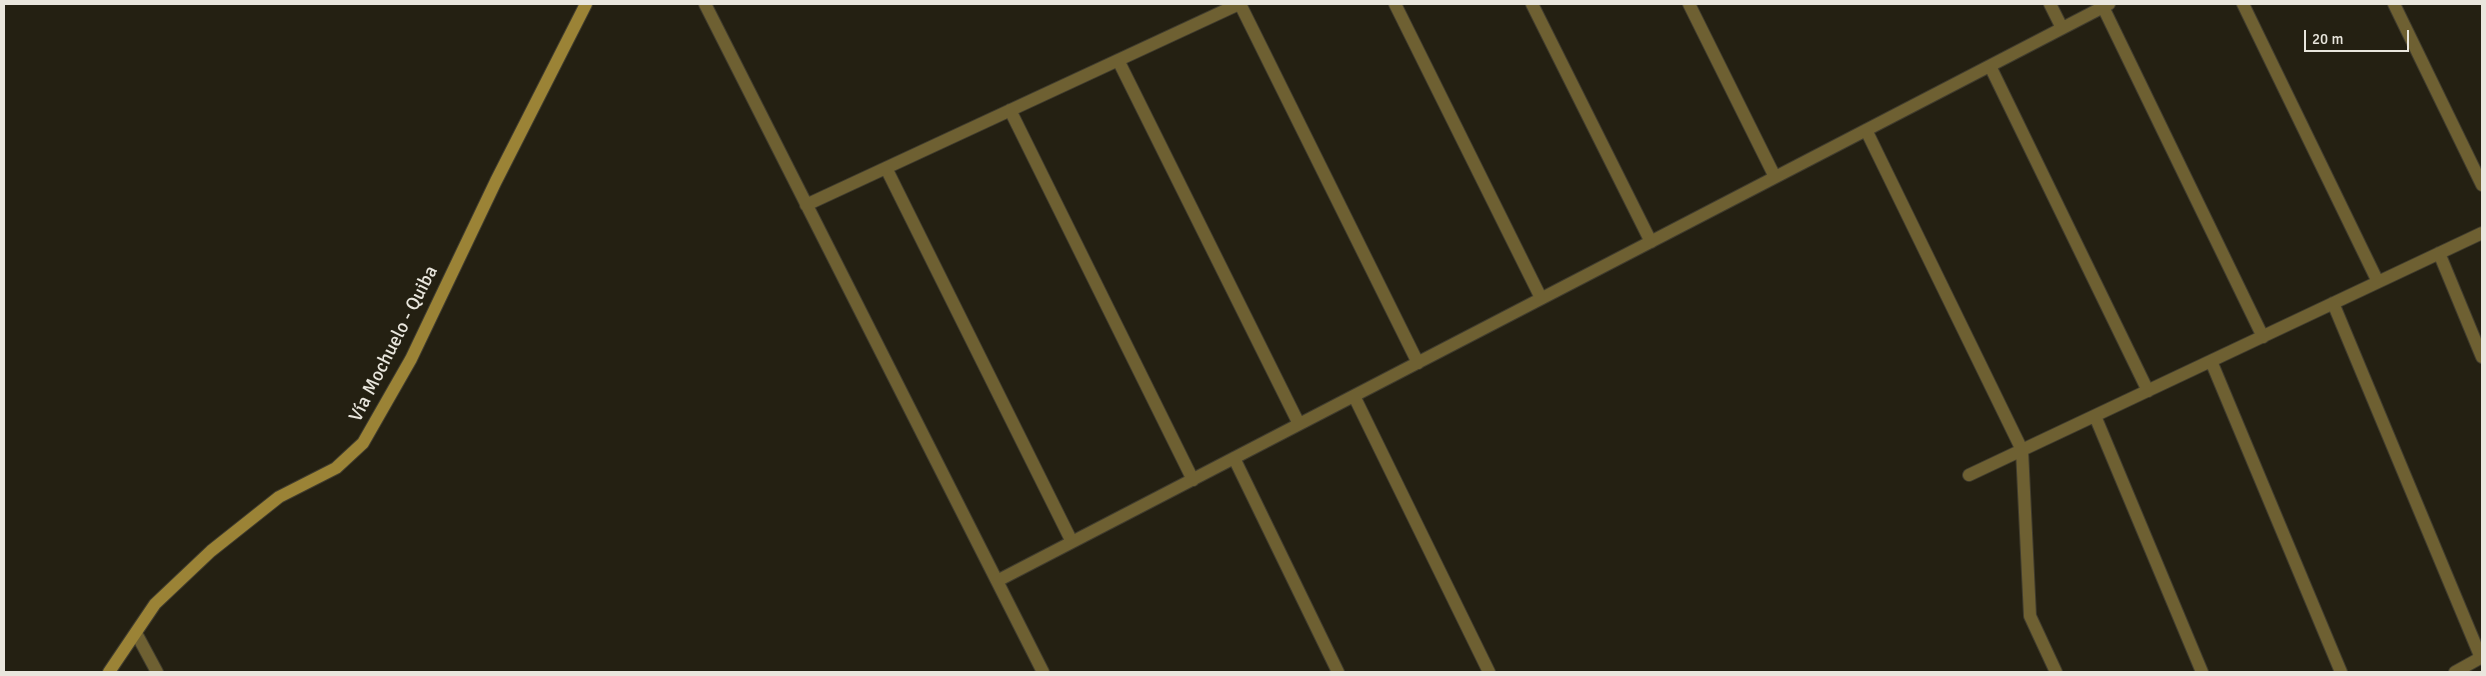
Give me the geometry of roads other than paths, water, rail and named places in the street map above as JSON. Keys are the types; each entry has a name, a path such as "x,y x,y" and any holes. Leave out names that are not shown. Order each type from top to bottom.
{"street":[{"name":"Vía Mochuelo - Quiba","path":"109,672 155,604 211,551 280,496 336,468 364,443 411,359 496,181 586,4"},
{"path":"704,4 1043,672"},
{"path":"806,205 1240,4 1418,363"},
{"path":"1395,4 1542,298"},
{"path":"1532,4 1651,242"},
{"path":"1689,4 1775,177"},
{"path":"2050,4 2062,28"},
{"path":"2243,4 2378,282"},
{"path":"2394,4 2482,185"},
{"path":"997,581 2106,5 2263,337"},
{"path":"1118,60 1299,424"},
{"path":"1990,66 2148,391"},
{"path":"1010,110 1193,480"},
{"path":"1866,130 2022,450 2030,616 2056,672"},
{"path":"886,168 1072,542"},
{"path":"1969,475 2482,233"},
{"path":"2439,253 2482,356"},
{"path":"2333,304 2482,657 2455,672"},
{"path":"2211,361 2341,672"},
{"path":"1354,396 1489,672"},
{"path":"2095,416 2202,672"},
{"path":"1234,458 1338,672"},
{"path":"136,633 157,672"}]}
